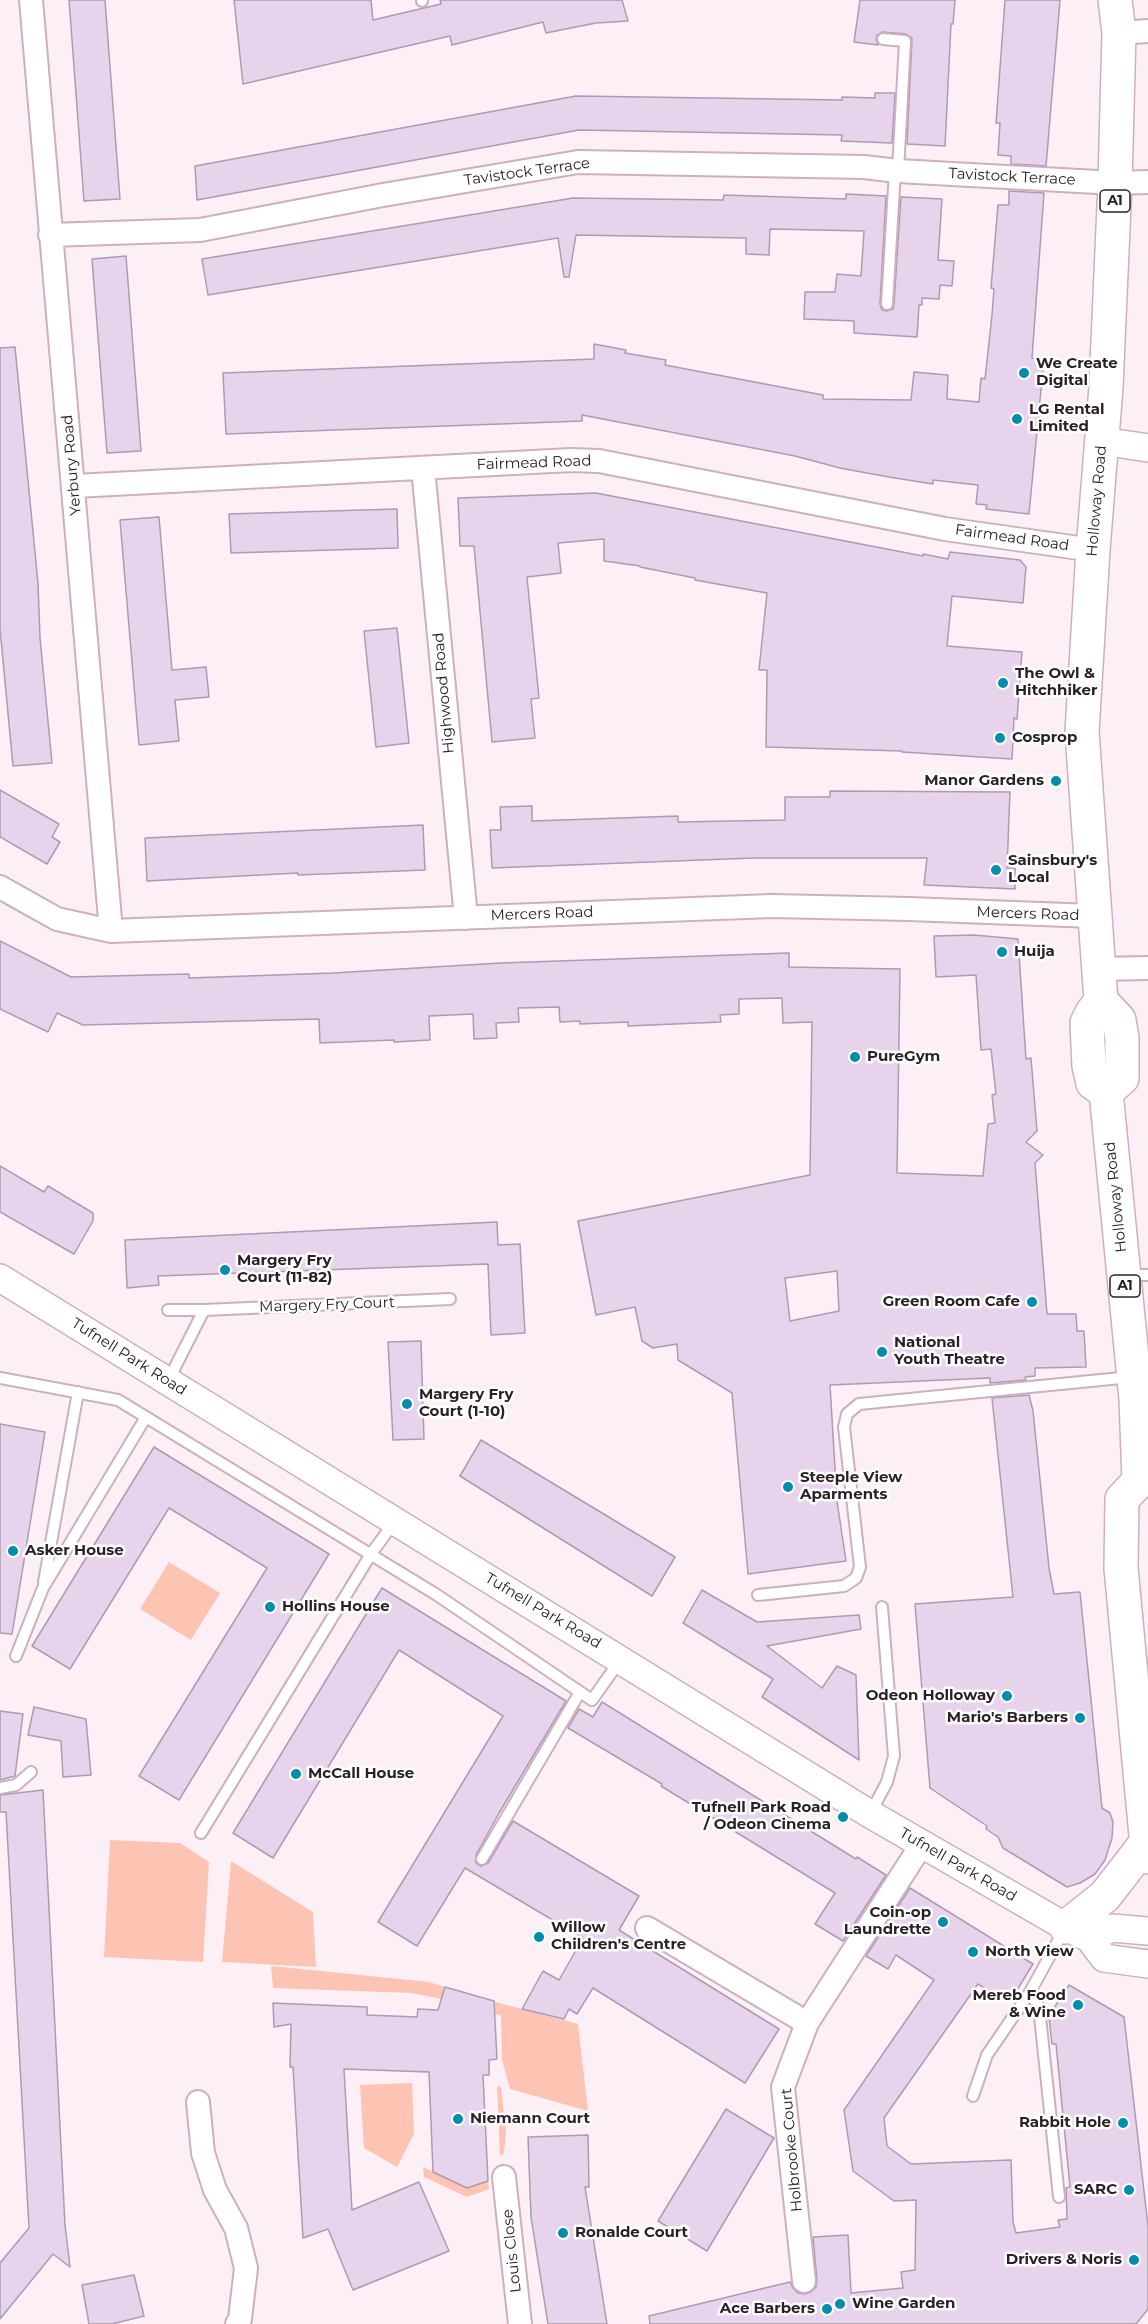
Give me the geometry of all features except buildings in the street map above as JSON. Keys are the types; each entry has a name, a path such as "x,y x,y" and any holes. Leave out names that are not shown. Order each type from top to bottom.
{"highway":[{"name":"Holloway Road","path":"1115,0 1133,32 1115,183 1102,441 1082,732 1093,916 1101,1001 1117,1017 1122,1038 1122,1078 1106,1092 1136,1275 1143,1485 1122,1500 1121,1568 1147,1850"},
{"path":"1078,1933 1113,1888 1147,1850"}],"street":[{"name":"Yerbury Road","path":"31,0 50,235 75,486 111,931"},
{"name":"Tavistock Terrace","path":"50,235 200,230 383,195 578,162 864,167 897,171 1115,183 1148,182"},
{"path":"1102,441 1148,448"},
{"name":"Fairmead Road","path":"75,486 571,460 599,461 945,529 1093,549"},
{"name":"Highwood Road","path":"423,468 466,918"},
{"name":"Mercers Road","path":"0,887 57,919 111,931 772,906 1093,916"},
{"path":"1098,969 1148,968"},
{"name":"Tufnell Park Road","path":"0,1278 870,1814 1078,1933 1104,1958 1148,1964"},
{"name":"Holbrooke Court","path":"804,2281 783,2087 807,2023 922,1844"},
{"path":"647,1928 807,2023"},
{"path":"1078,1933 1112,1928 1148,1931"},
{"path":"198,2102 203,2153 215,2190 236,2228 246,2268 240,2319 237,2324"},
{"name":"Louis Close","path":"504,2177 520,2324"}],"lane":[{"path":"883,39 906,41 886,304"},
{"name":"Margery Fry Court","path":"168,1310 450,1299"},
{"path":"168,1381 204,1310"},
{"path":"0,1378 118,1400 437,1595 592,1700 621,1659"},
{"path":"43,1588 78,1392"},
{"path":"758,1595 844,1586 856,1578 860,1567 844,1426 847,1414 859,1404 1139,1392"},
{"path":"16,1656 43,1588 146,1417"},
{"path":"201,1833 371,1554 395,1521"},
{"path":"870,1814 886,1782 894,1755 882,1606"},
{"path":"482,1859 580,1692"},
{"path":"0,1788 16,1785 31,1772"},
{"path":"973,2096 987,2055 1029,1992 1078,1933"},
{"path":"1029,1992 1039,2007 1059,2197"}],"shaded area":[{"path":"169,1562 220,1593 191,1640 140,1609"},
{"path":"110,1840 180,1843 209,1862 203,1962 104,1957"},
{"path":"231,1861 313,1912 316,1967 222,1962"},
{"path":"271,1966 429,1982 445,1987 441,1999 412,1993 273,1988"},
{"path":"495,2002 578,2024 588,2111 510,2089 502,2060 501,2016 493,2013"},
{"path":"412,2083 414,2134 397,2167 364,2148 360,2085"},
{"path":"497,2086 501,2087 506,2131 504,2153 500,2156"},
{"path":"423,2167 467,2188 488,2181 489,2189 467,2197 424,2177"}],"place":[{"name":"We Create Digital","path":"1024,373"},
{"name":"LG Rental Limited","path":"1017,419"},
{"name":"The Owl & Hitchhiker","path":"1003,683"},
{"name":"Cosprop","path":"1000,738"},
{"name":"Manor Gardens","path":"1056,781"},
{"name":"Sainsbury's Local","path":"996,870"},
{"name":"Huija","path":"1002,952"},
{"name":"PureGym","path":"855,1057"},
{"name":"Margery Fry Court (11-82)","path":"225,1270"},
{"name":"Green Room Cafe","path":"1032,1302"},
{"name":"National Youth Theatre","path":"882,1352"},
{"name":"Margery Fry Court (1-10)","path":"407,1404"},
{"name":"Steeple View Aparments","path":"788,1487"},
{"name":"Asker House","path":"13,1551"},
{"name":"Hollins House","path":"270,1607"},
{"name":"Odeon Holloway","path":"1007,1696"},
{"name":"Mario's Barbers","path":"1080,1718"},
{"name":"McCall House","path":"296,1774"},
{"name":"Tufnell Park Road / Odeon Cinema","path":"843,1817"},
{"name":"Coin-op Laundrette","path":"943,1922"},
{"name":"Willow Children's Centre","path":"539,1937"},
{"name":"North View","path":"973,1952"},
{"name":"Mereb Food & Wine","path":"1078,2005"},
{"name":"Niemann Court","path":"458,2119"},
{"name":"Rabbit Hole","path":"1123,2123"},
{"name":"SARC","path":"1129,2190"},
{"name":"Ronalde Court","path":"563,2233"},
{"name":"Drivers & Noris","path":"1134,2260"},
{"name":"Wine Garden","path":"840,2304"},
{"name":"Ace Barbers","path":"827,2309"}]}
